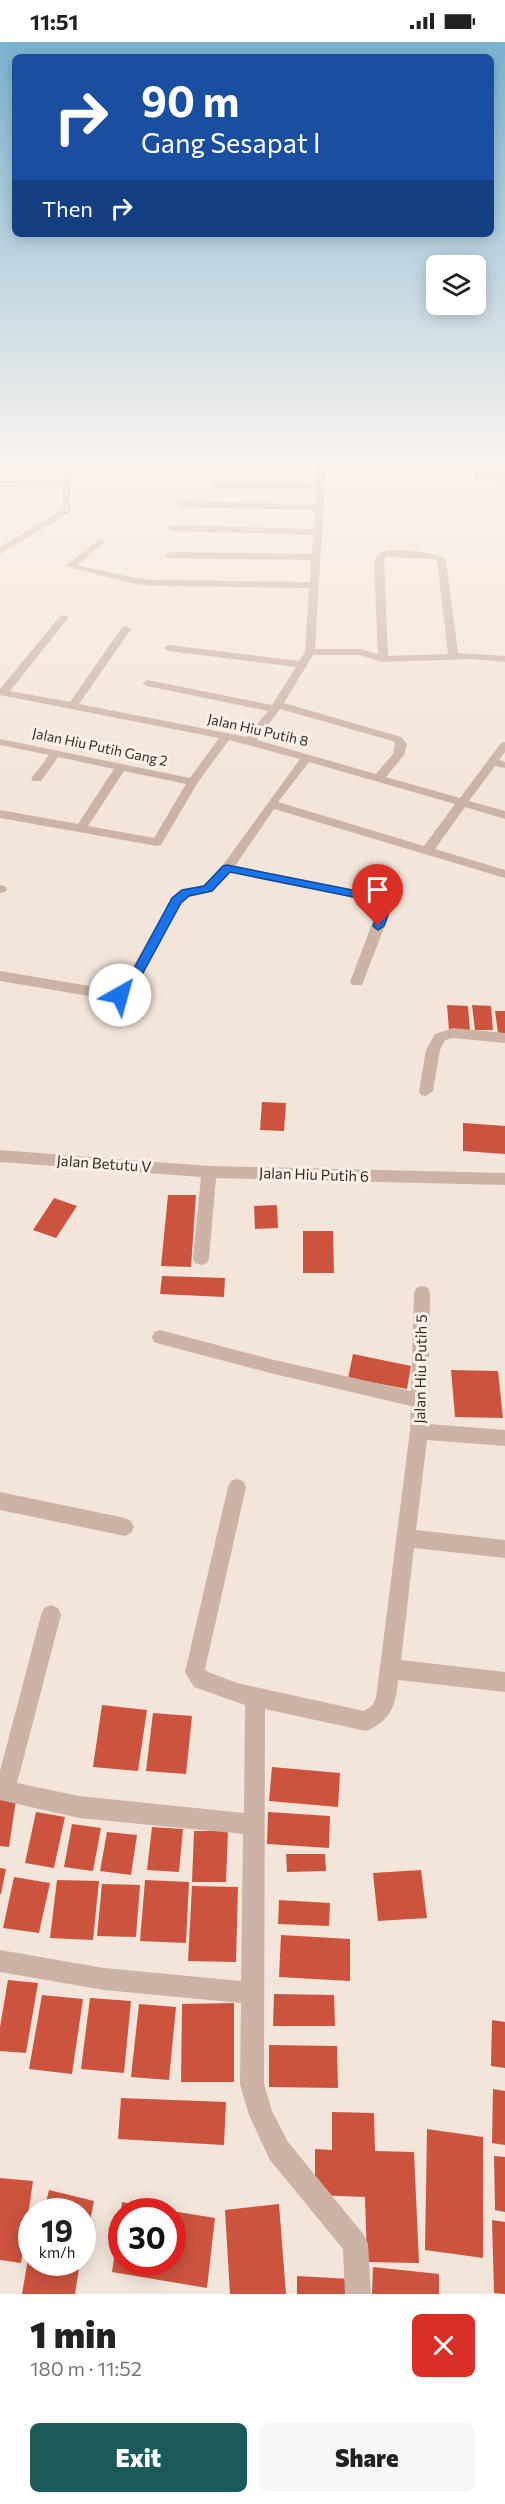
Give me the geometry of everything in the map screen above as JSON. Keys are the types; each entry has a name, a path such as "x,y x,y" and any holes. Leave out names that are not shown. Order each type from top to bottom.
{"street":[{"path":"79,568 135,581 156,583 315,585"},
{"path":"249,741 277,707 310,651 316,568"},
{"path":"379,568 383,659"},
{"path":"442,568 453,657"},
{"path":"1,692 64,617"},
{"path":"72,707 92,683 126,629"},
{"path":"169,648 303,665"},
{"path":"310,651 360,652 383,659 453,657 505,659"},
{"path":"147,682 277,707 397,739 401,744 398,755 379,778"},
{"name":"Jalan Hiu Putih 8","path":"1,692 226,735 308,756 505,815"},
{"path":"0,814 158,842 193,782 226,735"},
{"name":"Jalan Hiu Putih Gang 2","path":"0,742 193,782"},
{"path":"427,851 460,803 505,745"},
{"path":"37,779 56,753"},
{"path":"0,976 113,995 124,993 176,900 186,893 208,888 227,868 271,804 308,756"},
{"path":"492,762 505,765"},
{"path":"82,827 122,766"},
{"path":"271,804 505,874"},
{"path":"227,868 377,898 385,903 386,907 357,982"},
{"path":"426,1091 433,1050 440,1037 453,1033 505,1038"},
{"name":"Jalan Betutu V","path":"0,1156 209,1172"},
{"path":"201,1258 209,1172"},
{"name":"Jalan Hiu Putih 6","path":"209,1172 505,1179"},
{"name":"Jalan Hiu Putih 5","path":"422,1293 419,1431 505,1438"},
{"path":"160,1337 270,1366 419,1400"},
{"path":"237,1487 195,1672 201,1680 255,1697 366,1720 380,1713 386,1701 419,1431"},
{"path":"0,1501 125,1527"},
{"path":"405,1538 505,1549"},
{"path":"51,1615 2,1790 79,1807 255,1825"},
{"path":"389,1669 505,1682"},
{"path":"255,1697 252,2085 261,2115 279,2151 355,2244 358,2294"},
{"path":"0,1961 104,1979 253,1993"}],"building":[{"path":"447,1005 468,1006 470,1031 449,1030"},
{"path":"472,1005 491,1006 493,1030 475,1030"},
{"path":"495,1011 505,1011 505,1033 498,1033"},
{"path":"262,1102 286,1103 284,1131 260,1130"},
{"path":"463,1123 505,1126 505,1154 463,1151"},
{"path":"168,1195 196,1195 191,1267 161,1266"},
{"path":"54,1198 77,1206 56,1238 33,1230"},
{"path":"277,1205 278,1228 255,1229 254,1206"},
{"path":"303,1231 333,1231 334,1273 303,1273"},
{"path":"162,1276 225,1278 224,1297 160,1294"},
{"path":"353,1354 411,1366 407,1389 348,1378"},
{"path":"451,1370 498,1371 503,1418 455,1417"},
{"path":"102,1705 147,1710 138,1771 93,1767"},
{"path":"153,1713 192,1716 186,1774 146,1771"},
{"path":"272,1767 340,1773 338,1807 269,1801"},
{"path":"0,1799 16,1800 9,1847 0,1846"},
{"path":"36,1812 65,1817 54,1868 25,1863"},
{"path":"268,1812 330,1816 329,1848 267,1844"},
{"path":"72,1824 101,1828 93,1871 64,1867"},
{"path":"152,1827 183,1829 179,1872 147,1870"},
{"path":"194,1831 228,1831 226,1882 192,1882"},
{"path":"107,1832 137,1835 131,1875 100,1871"},
{"path":"286,1854 325,1854 326,1871 287,1872"},
{"path":"0,1868 6,1869 1,1894 0,1894"},
{"path":"421,1870 427,1918 378,1921 373,1873"},
{"path":"14,1877 50,1883 39,1933 3,1928"},
{"path":"57,1880 99,1881 93,1940 50,1938"},
{"path":"145,1880 189,1882 186,1943 140,1941"},
{"path":"102,1884 140,1885 136,1937 97,1936"},
{"path":"192,1886 238,1887 236,1962 188,1961"},
{"path":"279,1900 330,1903 329,1926 278,1924"},
{"path":"281,1935 350,1939 350,1981 279,1977"},
{"path":"8,1980 38,1983 26,2053 0,2051 0,2027"},
{"path":"274,1994 334,1995 335,2026 273,2026"},
{"path":"42,1995 83,1999 72,2074 29,2069"},
{"path":"90,1998 131,2001 124,2073 81,2069"},
{"path":"234,2003 234,2082 181,2082 182,2004"},
{"path":"139,2004 176,2007 169,2080 131,2077"},
{"path":"492,2020 505,2022 505,2068 491,2066"},
{"path":"269,2045 337,2046 338,2088 269,2087"},
{"path":"493,2089 505,2091 505,2145 492,2143"},
{"path":"121,2098 226,2102 224,2145 118,2139"},
{"path":"332,2112 374,2113 375,2151 414,2152 419,2263 367,2262 365,2197 315,2195 315,2149 332,2150"},
{"path":"427,2129 483,2137 483,2258 425,2250"},
{"path":"494,2156 505,2157 505,2212 495,2210"},
{"path":"0,2178 33,2181 31,2198 18,2198 18,2263 0,2260"},
{"path":"49,2190 82,2198 47,2198"},
{"path":"279,2204 286,2294 230,2294 225,2210"},
{"path":"186,2213 215,2218 207,2288 136,2276 186,2276"},
{"path":"492,2220 505,2222 505,2294 494,2293"},
{"path":"373,2267 439,2274 439,2294 372,2294"},
{"path":"25,2276 78,2276 75,2294 22,2294"},
{"path":"297,2276 351,2279 351,2294 297,2294"}],"route":[{"path":"120,995 128,990 176,900 186,893 203,891 208,888 227,868 377,898 385,903 386,907 378,926"}]}
